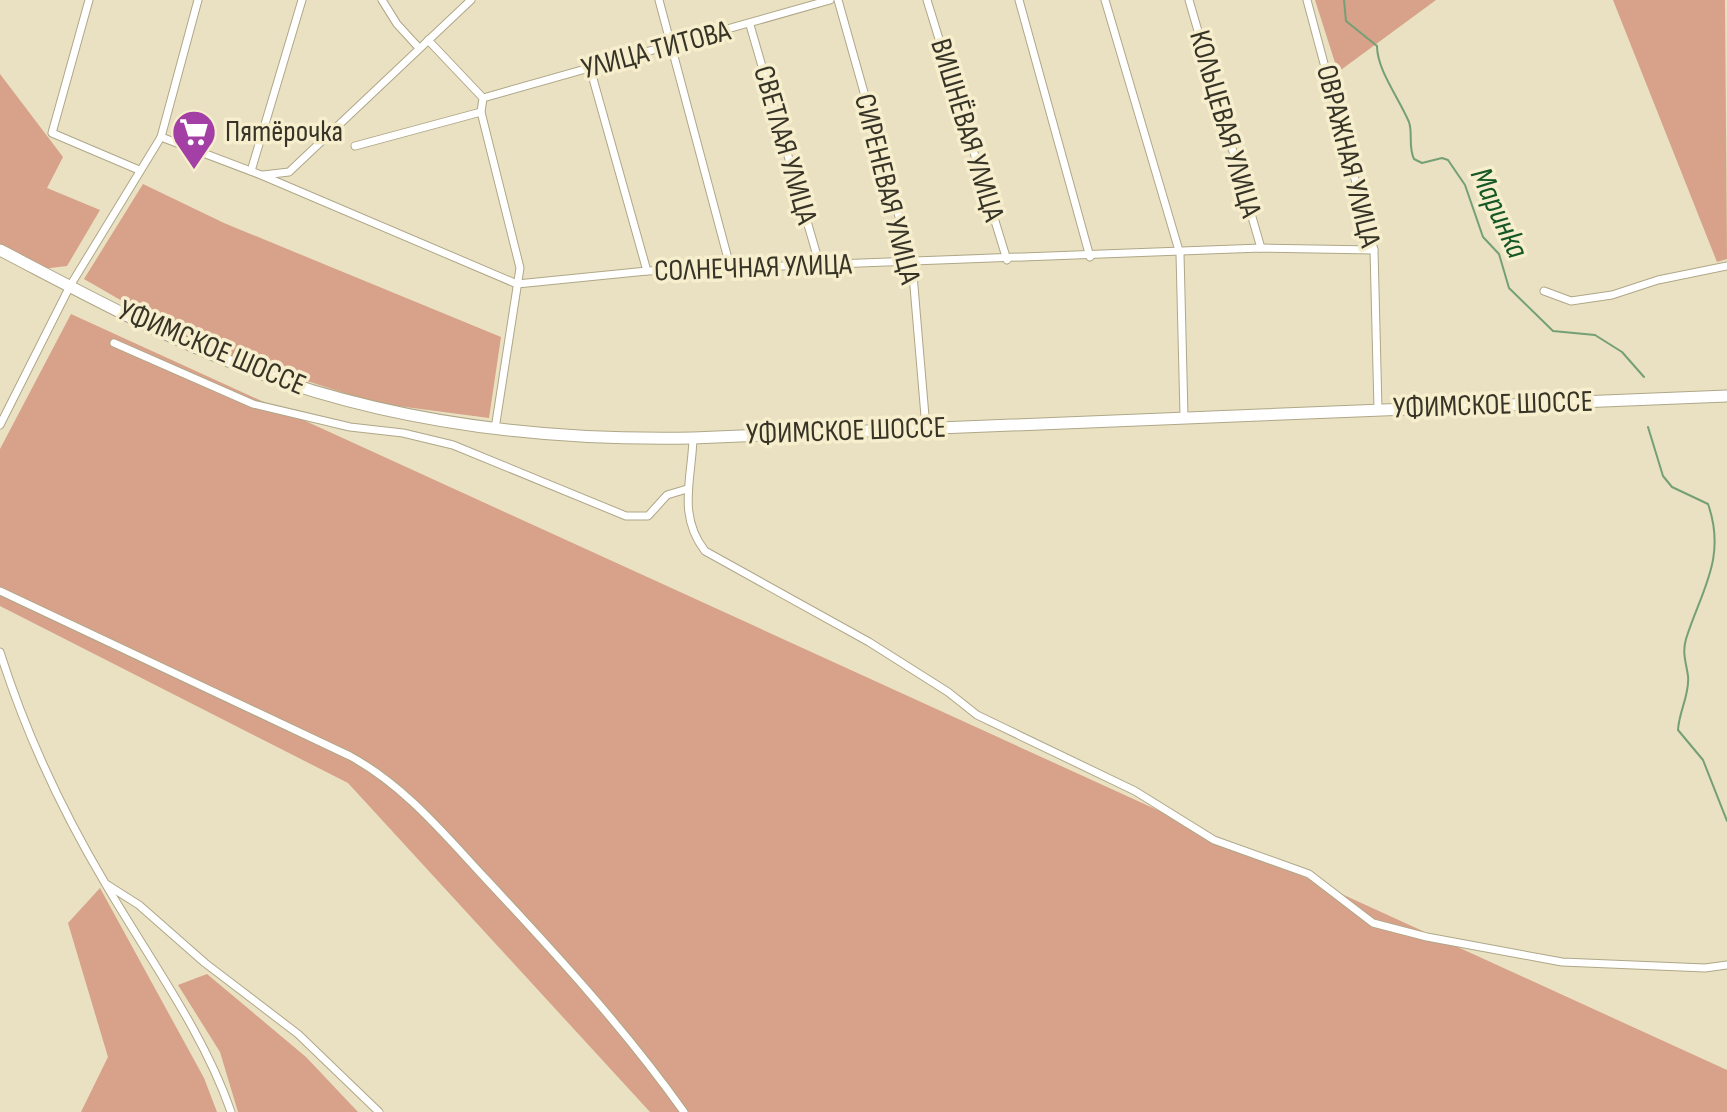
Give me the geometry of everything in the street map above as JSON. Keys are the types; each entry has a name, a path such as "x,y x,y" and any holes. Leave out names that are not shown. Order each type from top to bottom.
{"main road":[{"name":"УФИМСКОЕ ШОССЕ","path":"0,250 185,343 313,391 432,422 566,437 693,438 1727,396"}],"street":[{"path":"89,0 52,133 139,170"},
{"path":"0,425 70,286 161,137 198,0"},
{"path":"251,171 302,0"},
{"path":"382,0 397,24 419,48"},
{"path":"261,175 289,172 471,0"},
{"path":"659,0 731,270"},
{"name":"УЛИЦА ТИТОВА","path":"483,98 830,0"},
{"name":"СИРЕНЕВАЯ УЛИЦА","path":"838,0 912,263 926,428"},
{"name":"ВИШНЁВАЯ УЛИЦА","path":"927,0 1007,260"},
{"path":"1019,0 1090,257"},
{"path":"1105,0 1180,254 1184,416"},
{"name":"КОЛЬЦЕВАЯ УЛИЦА","path":"1189,0 1261,248"},
{"name":"ОВРАЖНАЯ УЛИЦА","path":"1307,0 1374,250 1378,409"},
{"name":"СВЕТЛАЯ УЛИЦА","path":"750,25 820,266"},
{"path":"428,40 483,98 481,112 520,268 495,429"},
{"path":"590,68 647,271"},
{"path":"355,146 481,112"},
{"name":"СОЛНЕЧНАЯ УЛИЦА","path":"161,137 261,175 517,284 647,271 1180,254 1261,248 1374,250"},
{"path":"1544,291 1571,301 1727,266"},
{"path":"114,343 253,404 350,427 403,433 453,445 626,516 648,516 667,495 687,489"},
{"path":"693,438 686,507 696,539 705,551 737,572 869,642 948,692 977,715 1135,791 1214,840 1309,874 1373,923 1427,937 1562,962 1705,968 1727,965"},
{"path":"0,591 350,756 397,785 542,940 652,1067 684,1112"},
{"path":"0,652 45,775 222,1086 231,1112"},
{"path":"106,884 139,905 205,963 298,1034 379,1112"}],"shaded area":[{"path":"1315,0 1436,0 1338,72"},
{"path":"1613,0 1725,0 1727,259 1717,262"},
{"path":"0,74 63,157 47,188 100,210 67,266 42,269 0,247"},
{"path":"143,184 224,223 501,337 489,418 375,403 202,347 84,279"},
{"path":"71,314 1727,1070 1727,1112 650,1112 348,783 0,606 0,449"},
{"path":"100,888 204,1078 217,1112 81,1112 108,1057 68,923"},
{"path":"207,974 306,1057 358,1112 238,1112 220,1052 178,985"}],"waterway":[{"name":"Маринка","path":"1344,0 1346,21 1377,46 1384,74 1409,122 1414,159 1422,163 1442,158 1448,160 1465,185 1483,237 1499,254 1509,288 1553,331 1595,335 1622,352 1644,377"},
{"name":"Маринка","path":"1648,427 1663,476 1672,487 1708,504 1713,523 1715,541 1710,574 1685,644 1688,683 1678,730 1703,760 1727,821"}],"place":[{"name":"Пятёрочка","path":"194,171"}]}
